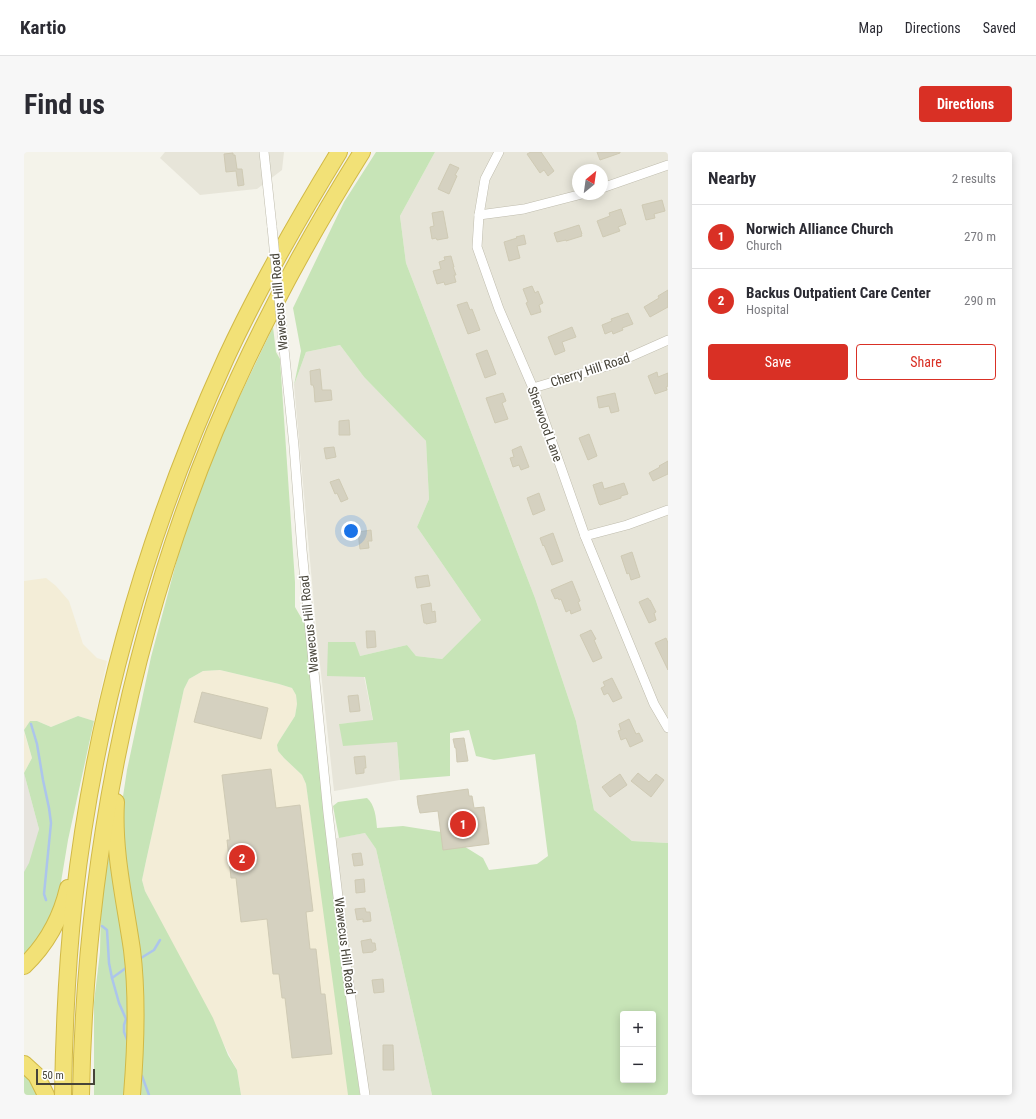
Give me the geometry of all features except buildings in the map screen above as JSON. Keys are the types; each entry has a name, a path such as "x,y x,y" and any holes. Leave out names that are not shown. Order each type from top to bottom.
{"highway":[{"path":"62,1095 66,991 71,928 85,822 95,765 117,667 147,564 172,489 204,408 240,329 285,245 339,152"},
{"path":"81,1095 84,1007 93,904 105,820 120,738 138,664 161,582 189,499 215,433 245,364 319,222 362,152"},
{"path":"120,738 122,756 116,804 116,837 132,949 135,986 136,1030 132,1095"},
{"path":"24,966 39,950 53,928 62,908 71,878 79,863"},
{"path":"24,1064 36,1075 46,1095"}],"street":[{"name":"Wawecus Hill Road","path":"264,152 294,446 302,550 328,814 347,972 365,1095"},
{"name":"Sherwood Lane","path":"499,152 485,179 479,215 477,247 499,309 533,388 585,536 654,704 668,728"},
{"path":"608,186 668,165"},
{"path":"479,215 524,209 572,197"},
{"name":"Cherry Hill Road","path":"533,388 614,364 668,340"},
{"path":"585,536 627,526 668,510"}],"shaded area":[{"path":"165,152 284,152 282,170 257,189 200,195 160,158"},
{"path":"435,152 668,152 668,843 632,841 594,810 576,721 535,598 406,263 400,216"},
{"path":"340,345 364,377 426,441 429,499 417,527 481,620 442,659 416,656 407,645 360,656 373,721 339,724 397,742 400,780 334,791 317,637 294,385 306,352"},
{"path":"46,578 56,586 69,601 83,644 97,658 107,661 94,721 78,716 51,727 37,721 30,721 24,730 24,581"},
{"path":"220,670 292,688 296,695 297,704 295,716 277,746 278,751 284,758 302,775 306,784 350,1095 241,1095 237,1070 145,891 142,880 184,689 189,679 203,671"},
{"path":"24,732 32,758 24,773"},
{"path":"24,773 39,829 24,893"},
{"path":"365,833 376,849 432,1095 365,1095 331,839"}],"green space":[{"path":"376,152 435,152 400,216 406,263 535,598 576,721 594,810 632,841 668,843 668,1095 432,1095 376,849 365,833 339,838 333,806 338,802 367,798 370,801 376,816 377,828 403,826 441,832 483,858 489,870 537,864 548,856 535,754 494,760 476,756 469,730 450,733 450,776 400,780 397,742 343,746 339,724 373,720 365,677 327,676 328,642 355,642 360,656 407,645 416,656 442,659 481,620 417,527 429,499 426,441 364,377 340,345 306,352 294,385 301,351 293,308 344,202"},
{"path":"273,327 276,352 280,359 295,582 295,607 306,626 360,1095 348,1095 306,784 302,775 278,751 277,745 295,716 297,704 296,695 292,688 220,670 203,671 189,679 184,689 142,880 145,891 213,1018 228,1055 237,1070 241,1095 139,1095 122,803 127,770 151,657 183,537 225,427"},
{"path":"78,716 94,721 68,840 56,912 51,922 24,956 24,872 29,863 39,829 24,773 32,758 24,730 30,721 37,721 51,727"},
{"path":"111,842 130,968 128,1095 94,1095 94,1002 100,952 101,903"},
{"path":"24,1071 40,1095 24,1095"}],"waterway":[{"path":"31,724 37,744 51,823 44,894 46,900"},
{"path":"102,926 107,930 109,963 119,1003 126,1019 124,1032 128,1042"},
{"path":"141,958 154,950 160,940"},
{"path":"112,978 126,968"},
{"path":"142,1076 149,1095"}],"place":[{"name":"Norwich Alliance Church","path":"463,824"},
{"name":"Backus Outpatient Care Center","path":"242,858"}]}
